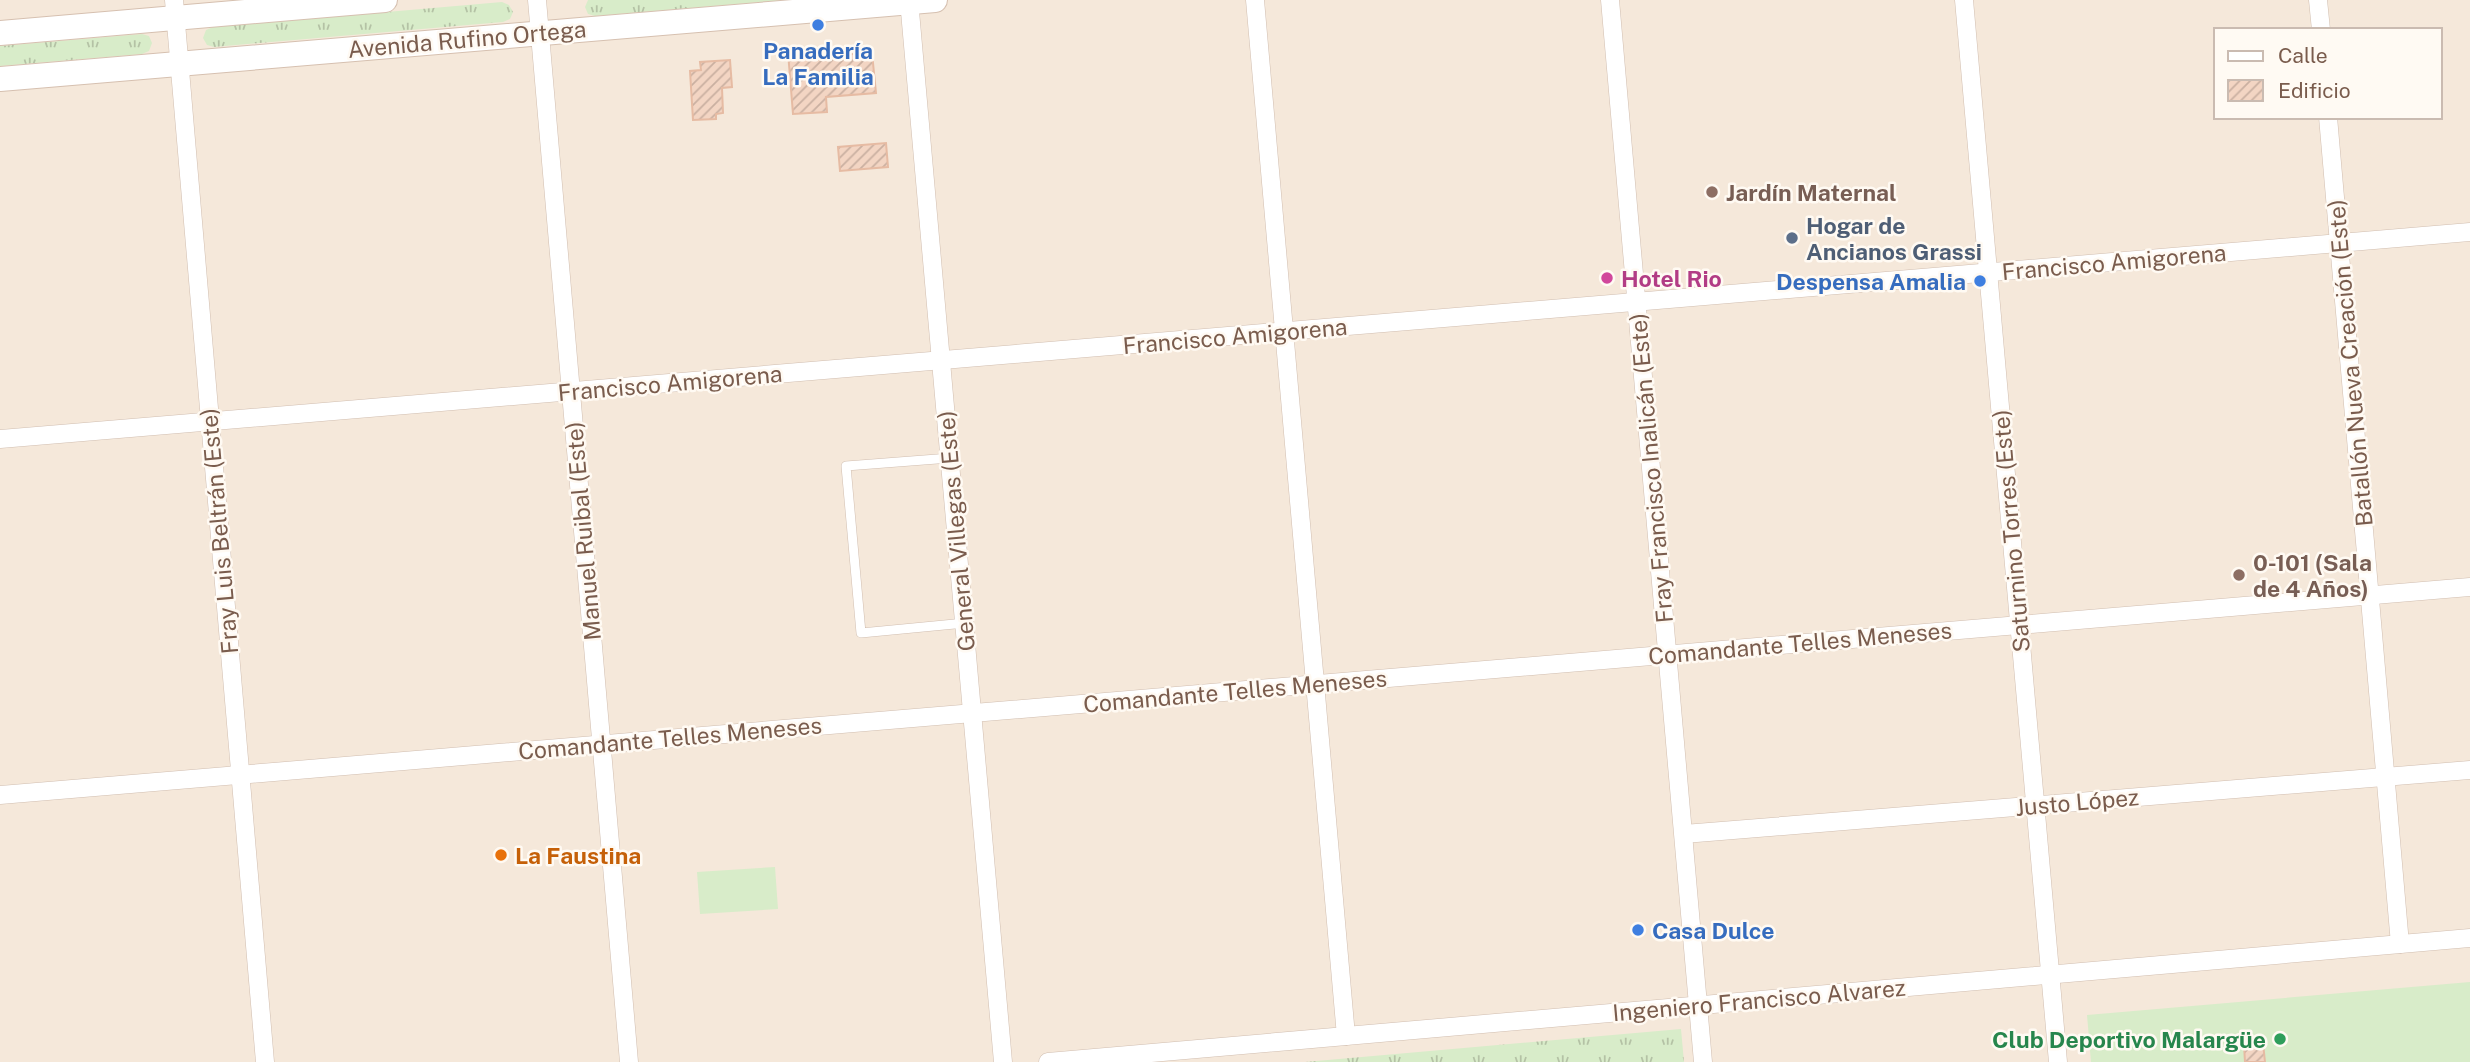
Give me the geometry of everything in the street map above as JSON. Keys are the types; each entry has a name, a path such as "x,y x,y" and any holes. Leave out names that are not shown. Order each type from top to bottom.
{"main road":[{"name":"Avenida Rufino Ortega","path":"0,33 175,9 386,0"},
{"name":"Avenida Rufino Ortega","path":"0,79 935,0"}],"street":[{"name":"Manuel Ruibal (Este)","path":"537,0 629,1062"},
{"path":"1255,0 1346,1036"},
{"name":"Fray Francisco Inalicán (Este)","path":"1610,0 1703,1062"},
{"name":"Saturnino Torres (Este)","path":"1964,0 2058,1062"},
{"path":"2318,0 2321,28"},
{"name":"General Villegas (Este)","path":"909,1 1003,1062"},
{"name":"Fray Luis Beltrán (Este)","path":"175,9 265,1062"},
{"name":"Batallón Nueva Creación (Este)","path":"2329,119 2400,944"},
{"name":"Francisco Amigorena","path":"0,439 2470,232"},
{"name":"Comandante Telles Meneses","path":"0,795 2470,587"},
{"name":"Justo López","path":"1684,834 2470,770"},
{"name":"Ingeniero Francisco Alvarez","path":"1048,1062 2470,938"}],"lane":[{"path":"950,458 846,466 861,633 964,623"}],"shaded area":[{"path":"0,0 2470,0 2470,1062 0,1062"}],"green space":[{"path":"588,0 785,0 595,16 588,14 585,7"},
{"path":"502,2 509,5 513,12 510,19 503,22 214,47 207,45 203,38 206,30 213,27"},
{"path":"142,34 149,36 152,43 149,51 142,54 0,66 0,46"},
{"path":"775,867 778,909 700,914 697,872"},
{"name":"Club Deportivo Malargüe","path":"2470,982 2470,1062 2091,1062 2087,1015"},
{"path":"1681,1029 1684,1062 1305,1062"}],"building":[{"path":"837,50 837,55 872,53 876,93 826,97 827,112 793,114 788,52"},
{"path":"730,60 732,87 722,88 723,113 716,114 716,119 693,120 690,71 701,70 700,62"},
{"path":"886,143 888,167 840,171 838,147"},
{"path":"2263,1043 2265,1062 2245,1062 2244,1045"}],"place":[{"name":"Panadería La Familia","path":"818,25"},
{"name":"Jardín Maternal","path":"1712,192"},
{"name":"Hogar de Ancianos Grassi","path":"1792,238"},
{"name":"Hotel Rio","path":"1607,278"},
{"name":"Despensa Amalia","path":"1980,281"},
{"name":"0-101 (Sala de 4 Años)","path":"2239,575"},
{"name":"La Faustina","path":"501,855"},
{"name":"Casa Dulce","path":"1638,930"},
{"name":"Club Deportivo Malargüe","path":"2280,1039"}]}
